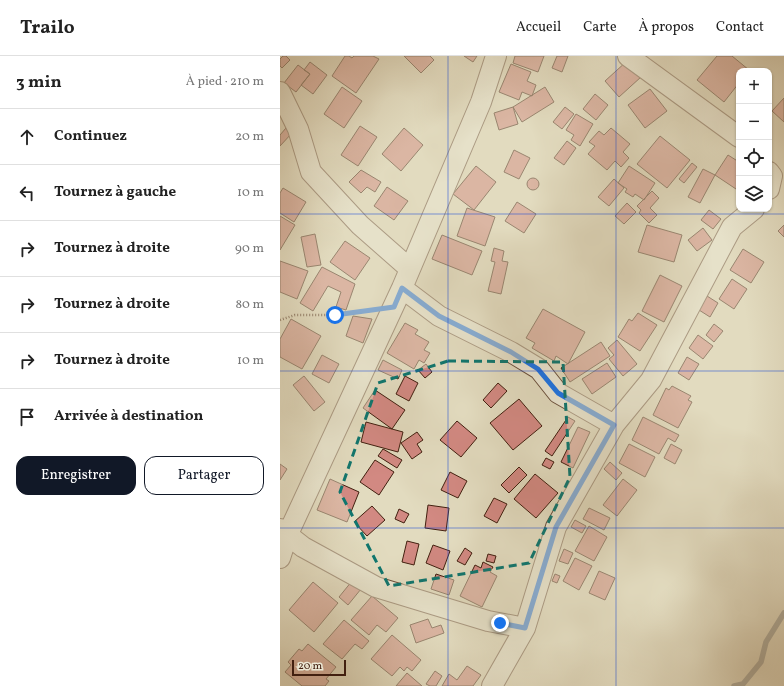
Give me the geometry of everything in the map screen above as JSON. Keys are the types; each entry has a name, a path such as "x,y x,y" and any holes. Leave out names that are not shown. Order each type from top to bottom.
{"street":[{"path":"280,558 284,532 394,307 481,102 496,56"},
{"path":"628,56 736,135"},
{"path":"280,92 298,129 311,172 360,225 410,269"},
{"path":"492,686 525,628 556,527 614,425 651,380 732,227 750,212"},
{"path":"402,288 439,316 511,352 538,369 558,393 614,425"},
{"path":"284,532 303,547 376,587 488,621 525,628"}],"path":[{"path":"280,320 294,315 335,315 394,307"}],"highlighted area":[{"path":"448,361 563,362 570,477 529,563 389,586 340,492 378,383"}],"building":[{"path":"283,56 286,56 290,60 282,68 280,66 280,59"},
{"path":"345,56 352,58 354,56 373,56 379,59 356,93 332,76"},
{"path":"404,56 430,56 434,60 421,73"},
{"path":"464,56 477,56 473,62"},
{"path":"515,56 544,56 538,72 513,63"},
{"path":"557,56 568,56 562,72 552,68"},
{"path":"717,56 732,56 747,68 736,68 736,87 724,102 697,80"},
{"path":"627,61 641,77 619,97 605,81"},
{"path":"310,62 327,75 313,94 301,85 310,74 304,70"},
{"path":"511,64 531,72 527,81 536,85 532,96 522,92 519,100 499,92"},
{"path":"298,65 310,74 296,92 284,83"},
{"path":"342,87 362,101 344,128 324,114"},
{"path":"545,87 554,102 522,122 513,107"},
{"path":"650,89 667,111 645,128 628,105"},
{"path":"595,94 608,105 596,120 583,109"},
{"path":"784,98 784,122 772,111"},
{"path":"513,107 518,124 499,130 494,113"},
{"path":"565,107 574,114 562,129 553,122"},
{"path":"576,114 593,124 580,146 571,140 574,135 566,130"},
{"path":"360,126 377,137 358,166 341,155"},
{"path":"286,128 292,133 280,146 280,135"},
{"path":"404,128 423,145 401,171 382,154"},
{"path":"611,128 630,144 623,152 629,158 621,167 615,161 607,170 588,154 595,146 589,142 599,131 604,135"},
{"path":"660,136 690,160 667,188 637,164"},
{"path":"567,141 576,148 564,165 554,158"},
{"path":"514,150 530,158 519,179 504,172"},
{"path":"728,155 736,160 736,189 715,175"},
{"path":"692,163 697,167 684,183 679,179"},
{"path":"476,166 496,182 474,210 453,194"},
{"path":"629,166 655,183 644,200 635,194 633,197 625,192 627,189 618,183"},
{"path":"703,169 715,175 700,203 688,197"},
{"path":"361,170 381,182 375,192 367,187 361,193 349,182"},
{"path":"531,178 535,178 539,184 535,190 531,190 527,186 527,182"},
{"path":"614,179 624,188 609,206 598,197"},
{"path":"387,187 408,201 394,220 374,206"},
{"path":"283,188 306,202 294,222 280,213 280,193"},
{"path":"652,191 659,198 650,208 657,215 649,223 639,213 641,210 637,206"},
{"path":"517,202 536,214 524,233 505,221"},
{"path":"627,203 636,212 624,224 615,216"},
{"path":"467,208 495,217 485,246 457,236"},
{"path":"709,210 721,219 713,229 701,220"},
{"path":"280,216 295,225 280,250"},
{"path":"647,225 682,235 674,262 638,252"},
{"path":"784,225 784,237 778,231"},
{"path":"703,228 712,240 697,251 688,240"},
{"path":"315,234 321,265 307,267 301,237"},
{"path":"442,235 482,251 472,275 432,259"},
{"path":"345,241 370,258 355,280 330,262"},
{"path":"494,248 504,251 502,261 508,262 501,294 488,291 495,262 491,261"},
{"path":"743,249 764,262 751,283 730,270"},
{"path":"280,261 308,271 297,299 280,292"},
{"path":"322,267 355,284 346,310 336,307 341,292 328,286 313,311 300,303"},
{"path":"660,275 682,286 664,322 642,311"},
{"path":"732,279 747,289 734,309 719,299"},
{"path":"707,296 718,303 710,317 699,310"},
{"path":"543,309 585,332 568,364 556,356 554,361 532,348 535,343 526,338"},
{"path":"638,313 657,325 640,351 618,337 629,319 632,321"},
{"path":"353,316 372,319 363,343 346,336"},
{"path":"291,319 321,336 302,369 280,357 280,339"},
{"path":"405,323 418,330 415,334 429,342 424,350 430,353 424,363 419,360 414,369 387,353"},
{"path":"714,324 723,331 714,342 706,335"},
{"path":"698,335 713,346 703,359 689,348"},
{"path":"617,340 637,364 623,376 609,359 614,355 608,348"},
{"path":"601,342 610,356 570,382 561,368"},
{"path":"322,355 339,364 329,383 312,374"},
{"path":"687,357 699,364 689,380 678,373"},
{"path":"383,360 402,370 398,379 378,370"},
{"path":"607,363 616,377 592,394 582,379"},
{"path":"426,364 432,372 425,378 418,370"},
{"path":"304,376 325,402 314,411 293,385"},
{"path":"405,376 418,383 409,401 396,394"},
{"path":"498,383 507,391 491,408 483,400"},
{"path":"672,386 691,396 688,400 692,402 678,428 653,415 666,388 669,390"},
{"path":"375,390 405,410 392,429 363,408"},
{"path":"519,399 542,426 513,450 490,423"},
{"path":"568,417 575,421 552,456 545,451"},
{"path":"643,417 679,435 675,442 668,438 659,454 632,440"},
{"path":"457,421 477,438 461,457 440,440"},
{"path":"366,422 403,432 398,452 361,442"},
{"path":"578,427 590,432 573,468 561,462"},
{"path":"417,432 423,440 417,444 422,452 412,459 401,443"},
{"path":"629,444 655,457 645,477 619,463"},
{"path":"671,444 682,450 675,464 664,458"},
{"path":"383,449 402,460 397,468 378,456"},
{"path":"546,458 554,462 550,469 542,465"},
{"path":"375,460 394,472 379,495 360,482"},
{"path":"610,462 622,473 616,480 604,469"},
{"path":"280,464 287,469 280,480"},
{"path":"519,467 527,475 509,493 501,485"},
{"path":"450,472 467,481 458,498 441,490"},
{"path":"535,474 558,493 536,518 514,499"},
{"path":"330,479 359,492 347,522 317,510"},
{"path":"623,479 637,490 617,516 603,505"},
{"path":"494,498 507,504 497,523 484,516"},
{"path":"428,505 449,508 446,531 425,528"},
{"path":"372,506 385,520 367,536 354,522"},
{"path":"589,508 610,518 604,530 583,519"},
{"path":"399,509 409,514 404,523 395,519"},
{"path":"575,520 586,526 582,533 571,527"},
{"path":"589,526 607,537 594,561 575,551"},
{"path":"407,541 419,544 414,565 402,562"},
{"path":"433,545 450,551 443,570 426,563"},
{"path":"465,548 472,553 465,565 457,561"},
{"path":"564,549 573,553 568,564 559,561"},
{"path":"488,554 496,556 494,563 486,561"},
{"path":"575,558 592,566 579,590 563,581"},
{"path":"483,562 493,567 490,572 497,576 482,607 460,596 475,565 481,568"},
{"path":"599,571 615,578 605,600 589,593"},
{"path":"436,574 454,580 449,595 431,589"},
{"path":"555,574 560,576 557,583 552,581"},
{"path":"352,581 361,589 348,605 339,597"},
{"path":"313,582 338,603 314,632 289,610"},
{"path":"372,596 398,618 386,632 377,625 369,635 351,620"},
{"path":"428,619 432,628 441,625 444,633 416,643 410,625"},
{"path":"344,620 369,641 362,649 355,644 342,659 323,644"},
{"path":"392,635 421,660 412,671 407,667 404,671 400,667 392,676 371,659"},
{"path":"308,644 336,667 326,679 329,681 325,686 302,686 285,672 291,665 288,662 299,649 302,651"},
{"path":"467,666 481,675 473,686 442,686 449,674 457,680"},
{"path":"435,671 442,676 436,686 426,684"},
{"path":"407,673 422,686 396,686"}],"waterway":[{"path":"734,686 743,684 761,662 766,642 784,613"}],"route":[{"path":"335,315 394,307 402,288 439,316 511,352 538,369 558,393 614,425 556,527 525,628 500,623"}]}
